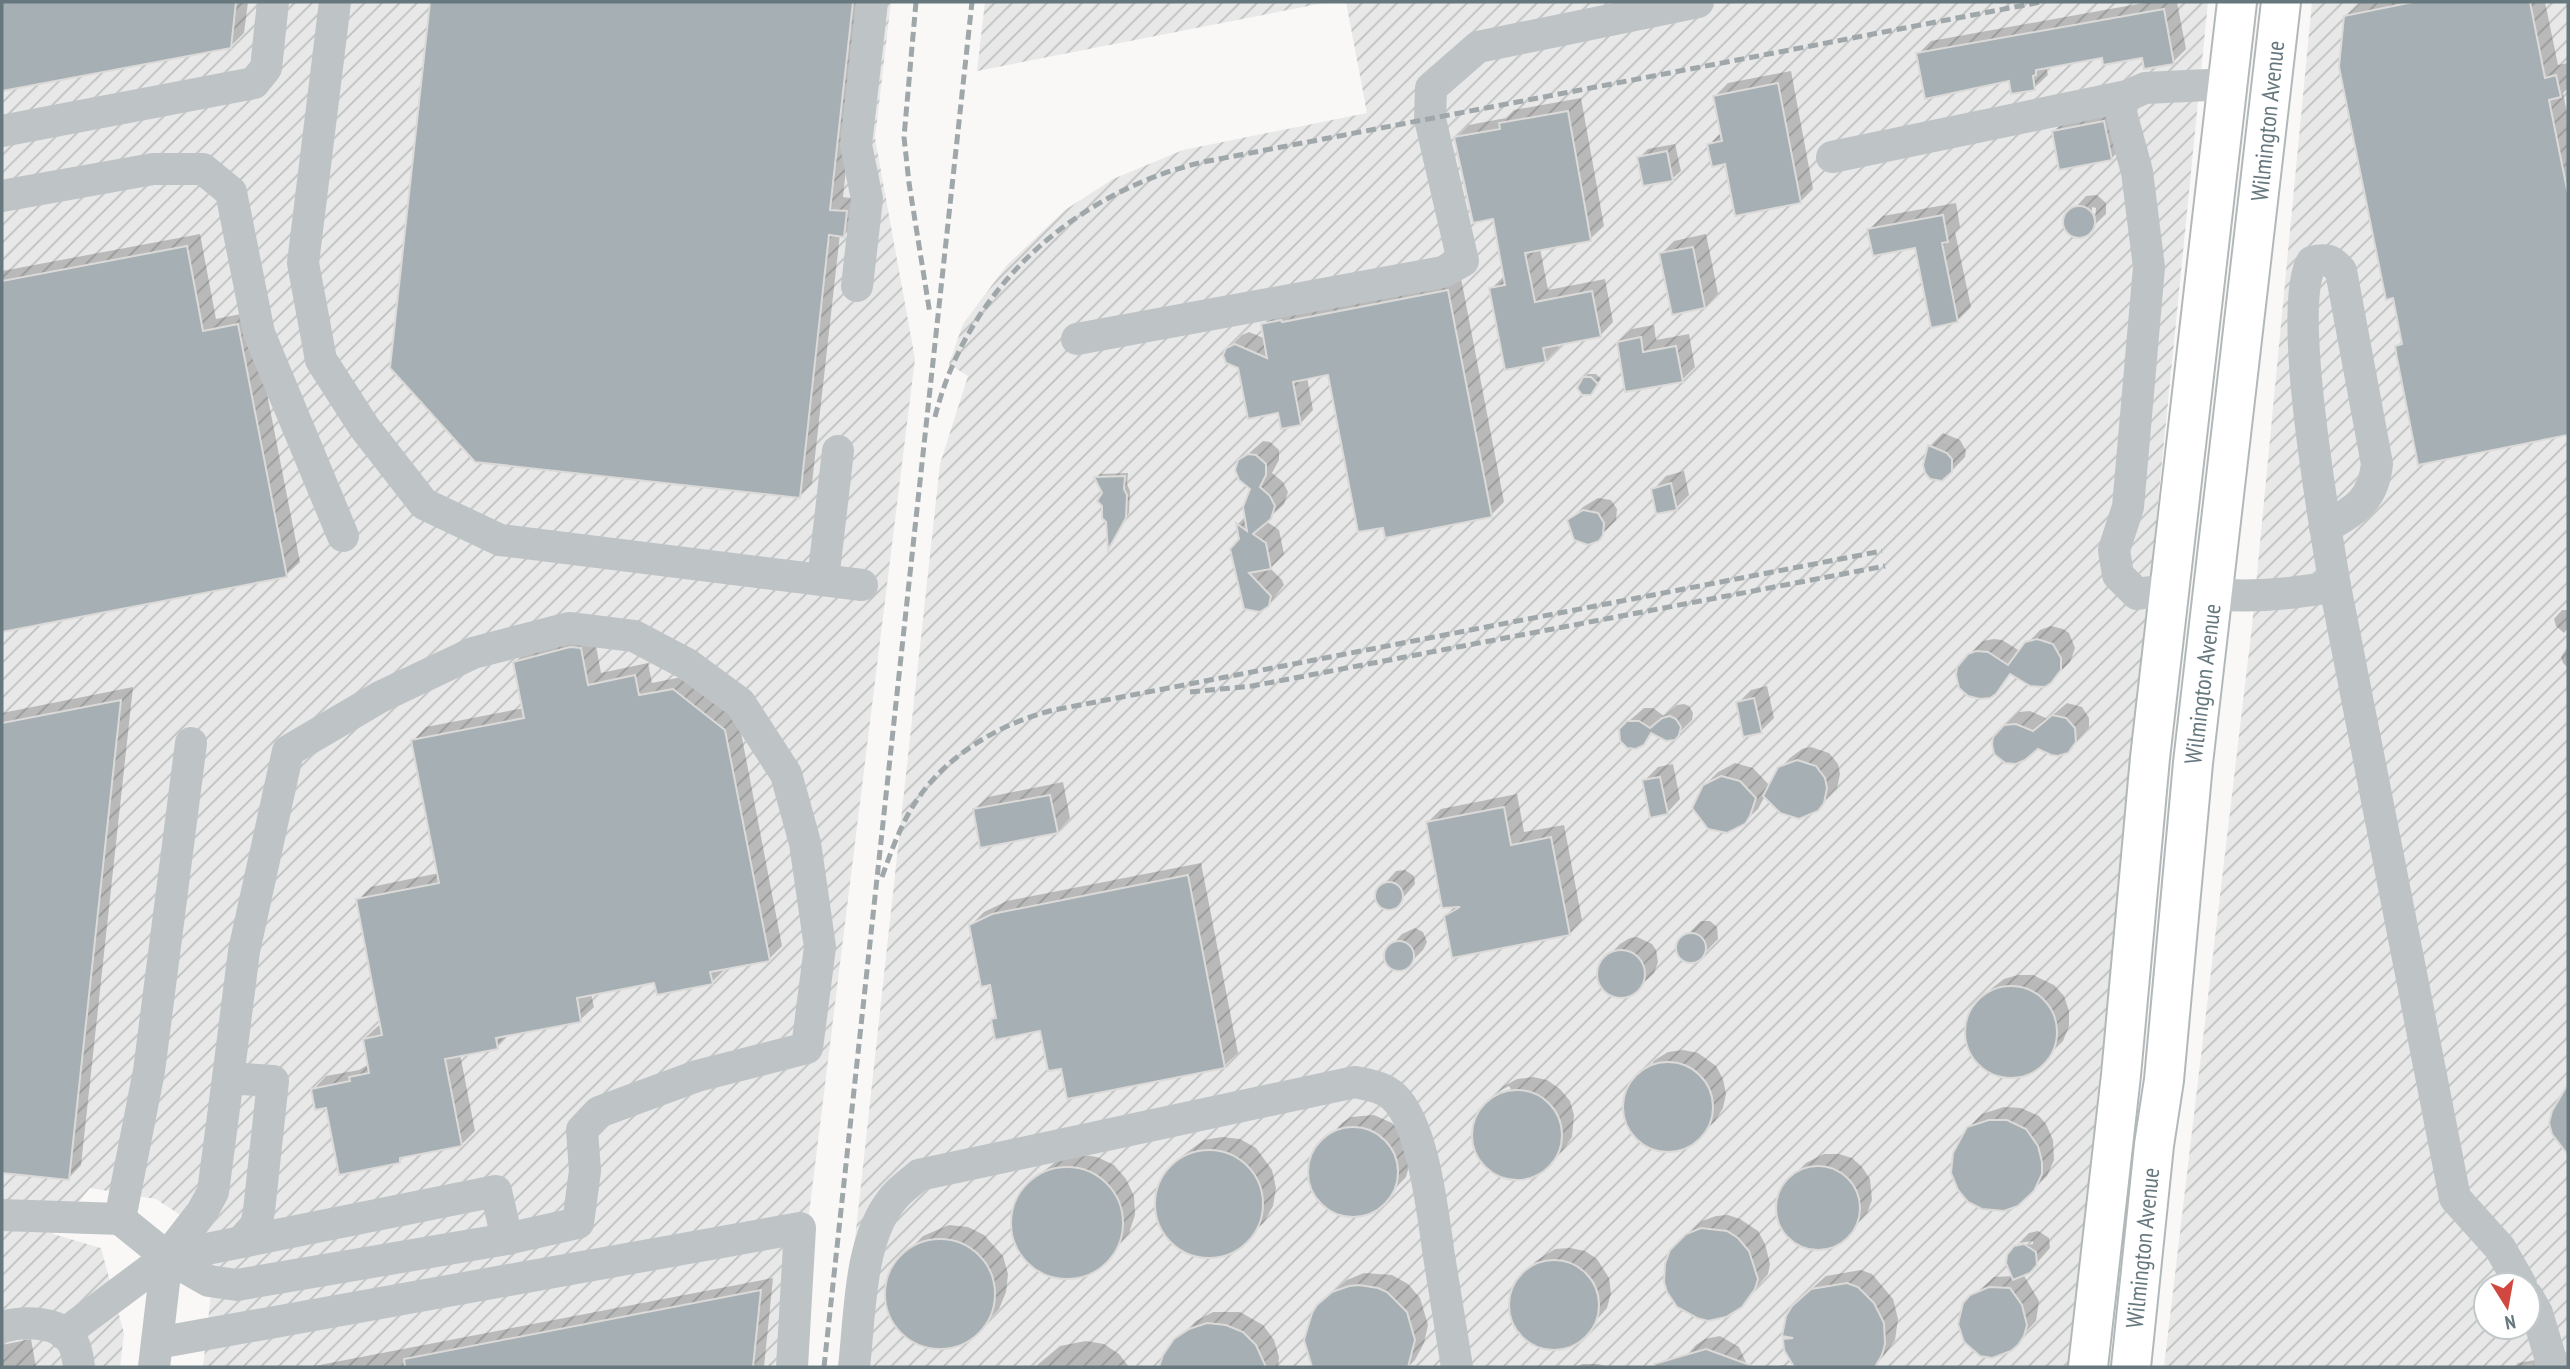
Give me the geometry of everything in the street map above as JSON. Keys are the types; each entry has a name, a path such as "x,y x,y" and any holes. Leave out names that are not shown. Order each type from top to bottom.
{"main road":[{"name":"Wilmington Avenue","path":"2088,1367 2121,1075 2150,758 2237,2"},
{"name":"Wilmington Avenue","path":"2131,1367 2154,1145 2164,1080 2192,776 2281,2"},
{"path":"2169,589 2213,594"}],"street":[{"path":"2,131 254,83 266,68 273,2"},
{"path":"335,2 303,263 321,360 364,427 424,504 500,540 862,585"},
{"path":"857,286 867,199 856,145 872,2"},
{"path":"1077,339 1443,272 1463,261 1430,119 1431,88 1478,47 1698,2"},
{"path":"1832,157 2127,96 2145,88 2229,84"},
{"path":"2127,96 2120,109 2137,172 2149,267 2128,508 2114,550 2118,575 2137,594 2169,589"},
{"path":"2,197 153,169 203,169 230,192 259,332 343,536"},
{"path":"2325,528 2358,509 2369,494 2377,464 2340,271 2334,262 2322,259 2312,262 2306,273 2303,307 2308,391 2325,528 2335,586 2455,1198 2500,1248 2513,1271"},
{"path":"823,580 838,451"},
{"path":"2213,594 2246,597 2335,586"},
{"path":"2,1215 120,1219 167,1257 209,1281 237,1285 507,1239 578,1223 585,1171 582,1130 599,1112 697,1076 807,1048 820,947 804,843 786,775 740,703 687,664 634,636 569,628 473,653 380,697 288,751 244,951 213,1192 202,1212 167,1257 64,1334"},
{"path":"120,1219 149,1071 191,743"},
{"path":"228,1078 273,1081 259,1211 256,1225 241,1242"},
{"path":"854,1367 868,1247 875,1226 893,1198 919,1175 1355,1082 1376,1086 1394,1097 1404,1110 1419,1142 1457,1367"},
{"path":"167,1257 496,1191 507,1239"},
{"path":"167,1257 155,1355 800,1228 792,1367"},
{"path":"2,1327 20,1322 55,1327 74,1343 79,1367"},
{"path":"2542,1330 2553,1367"}],"shaded area":[{"path":"2,2 891,2 875,138 915,359 790,1367 203,1367 214,1266 206,1232 156,1199 90,1188 53,1234 101,1248 124,1333 120,1367 2,1367"},
{"path":"985,2 1329,2 977,71"},
{"path":"1346,2 2208,2 2069,1367 841,1367 940,464 968,376 949,364 963,324 1007,265 1065,210 1113,179 1183,150 1367,113"},
{"path":"2312,2 2568,2 2568,1367 2533,1367 2532,1364 2514,1367 2164,1367 2252,626"}],"building":[{"path":"2,2 236,2 231,48 2,91"},
{"path":"430,2 853,2 830,210 847,211 844,237 829,235 800,498 475,462 390,368"},
{"path":"2413,2 2530,2 2545,78 2556,75 2561,97 2549,100 2568,194 2568,435 2418,465 2395,346 2402,344 2393,298 2386,300 2339,67 2344,16"},
{"path":"2164,9 2174,64 2144,69 2142,58 2103,65 2102,58 2036,70 2036,75 2033,76 2035,90 2011,94 2009,81 1925,99 1916,53"},
{"path":"1778,83 1801,203 1735,216 1725,164 1712,167 1707,144 1722,141 1713,96"},
{"path":"1568,111 1591,241 1525,253 1535,302 1592,291 1601,337 1543,348 1546,362 1505,370 1489,288 1505,285 1493,219 1473,223 1454,137 1500,129 1499,123"},
{"path":"2104,121 2112,160 2059,170 2052,131"},
{"path":"1667,151 1673,181 1643,186 1637,157"},
{"path":"2079,206 2090,211 2095,222 2090,233 2079,238 2068,233 2063,222 2068,211"},
{"path":"1943,215 1948,242 1942,243 1958,322 1931,328 1915,248 1873,256 1867,229"},
{"path":"187,246 203,331 238,324 287,577 2,632 2,281"},
{"path":"1693,247 1705,308 1672,315 1659,253"},
{"path":"1448,290 1492,517 1385,538 1383,528 1358,532 1328,375 1293,382 1301,425 1281,429 1278,413 1248,419 1238,368 1226,363 1223,355 1226,348 1235,344 1267,358 1261,324"},
{"path":"1641,337 1643,352 1676,346 1683,382 1625,392 1617,342"},
{"path":"1583,377 1591,377 1598,384 1591,395 1582,395 1577,388"},
{"path":"1928,445 1947,453 1952,459 1952,472 1942,481 1930,479 1925,473 1923,465"},
{"path":"1248,454 1256,455 1266,464 1266,475 1260,487 1270,496 1275,506 1271,519 1253,534 1266,543 1271,569 1249,573 1271,596 1269,606 1260,612 1244,609 1230,549 1239,539 1236,523 1247,531 1243,507 1250,489 1239,480 1235,470 1238,460"},
{"path":"1125,476 1126,518 1108,550 1106,522 1102,518 1102,506 1097,501 1102,493 1094,477"},
{"path":"1671,483 1677,510 1656,514 1651,489"},
{"path":"1583,510 1598,513 1604,523 1603,535 1599,541 1588,545 1574,540 1567,520"},
{"path":"2037,639 2053,644 2061,658 2061,670 2045,687 2030,686 2010,674 1990,698 1968,696 1959,688 1957,667 1968,654 1976,651 1988,652 2008,665 2025,642"},
{"path":"570,647 581,648 588,685 635,675 639,695 673,689 725,730 770,961 710,972 713,984 657,995 654,983 577,998 581,1022 496,1038 498,1049 445,1059 462,1146 400,1158 400,1163 339,1175 326,1108 315,1110 311,1089 350,1081 349,1077 369,1073 363,1039 382,1035 356,899 439,883 411,740 524,718 513,662"},
{"path":"1754,698 1762,733 1743,737 1736,702"},
{"path":"121,700 69,1180 2,1173 2,723"},
{"path":"2052,715 2066,718 2075,728 2076,742 2068,753 2058,756 2038,749 2016,764 2005,763 1994,754 1993,737 2004,725 2016,724 2033,731"},
{"path":"1670,716 1676,719 1681,727 1675,740 1666,741 1651,733 1644,745 1636,749 1627,748 1620,741 1619,729 1627,721 1639,721 1650,728 1662,718"},
{"path":"1797,760 1816,766 1825,778 1827,788 1824,803 1818,811 1799,819 1780,813 1763,796 1778,767"},
{"path":"1721,776 1740,781 1756,798 1745,824 1727,833 1708,829 1692,808 1703,785"},
{"path":"1660,777 1668,814 1650,818 1642,780"},
{"path":"1050,795 1058,833 980,848 973,809"},
{"path":"1504,807 1511,845 1551,837 1570,935 1452,958 1444,916 1460,907 1442,908 1426,822"},
{"path":"1188,875 1225,1068 1067,1099 1061,1069 1048,1071 1040,1031 995,1040 991,1019 996,1018 990,985 981,987 969,925 992,914"},
{"path":"1389,882 1399,886 1403,896 1399,906 1389,910 1379,906 1375,896 1379,886"},
{"path":"1691,933 1702,937 1706,948 1702,959 1691,963 1680,959 1676,948 1680,937"},
{"path":"1399,941 1405,942 1413,950 1413,962 1405,970 1399,971 1393,970 1385,962 1384,956 1385,950 1393,942"},
{"path":"1621,950 1638,957 1645,974 1638,991 1621,998 1604,991 1597,974 1604,957"},
{"path":"2011,986 2037,994 2049,1006 2057,1032 2049,1058 2037,1070 2011,1078 1985,1070 1973,1058 1965,1032 1973,1006 1985,994"},
{"path":"1668,1062 1685,1066 1700,1075 1709,1090 1713,1107 1709,1124 1700,1139 1685,1148 1668,1152 1651,1148 1636,1139 1627,1124 1623,1107 1627,1090 1636,1075 1651,1066"},
{"path":"2568,1084 2568,1155 2552,1134 2549,1123 2552,1111"},
{"path":"1508,1090 1526,1090 1542,1097 1555,1110 1562,1126 1562,1144 1555,1160 1542,1173 1526,1180 1508,1180 1492,1173 1479,1160 1472,1144 1472,1126 1479,1110 1492,1097"},
{"path":"1989,1120 2007,1120 2026,1129 2038,1146 2042,1162 2042,1174 2034,1191 2018,1206 2004,1211 1982,1209 1968,1202 1958,1190 1951,1173 1953,1153 1967,1127"},
{"path":"1353,1127 1370,1131 1385,1140 1394,1155 1398,1172 1394,1189 1385,1204 1370,1213 1353,1217 1336,1213 1321,1204 1312,1189 1308,1172 1312,1155 1321,1140 1336,1131"},
{"path":"1209,1150 1230,1154 1247,1166 1259,1183 1263,1204 1259,1225 1247,1242 1230,1254 1209,1258 1188,1254 1171,1242 1159,1225 1155,1204 1159,1183 1171,1166 1188,1154"},
{"path":"1818,1166 1834,1169 1848,1178 1857,1192 1860,1208 1857,1224 1848,1238 1834,1247 1818,1250 1802,1247 1788,1238 1779,1224 1776,1208 1779,1192 1788,1178 1802,1169"},
{"path":"1067,1167 1088,1172 1106,1184 1118,1202 1123,1223 1118,1244 1106,1262 1088,1274 1067,1279 1046,1274 1028,1262 1016,1244 1011,1223 1016,1202 1028,1184 1046,1172"},
{"path":"1701,1228 1727,1231 1738,1238 1749,1251 1758,1279 1755,1289 1742,1307 1726,1317 1708,1321 1677,1307 1664,1282 1665,1264 1670,1250 1686,1234"},
{"path":"940,1239 961,1243 979,1255 991,1273 995,1294 991,1315 979,1333 961,1345 940,1349 919,1345 901,1333 889,1315 885,1294 889,1273 901,1255 919,1243"},
{"path":"2024,1244 2036,1252 2037,1265 2030,1273 2013,1280 2006,1263 2007,1255 2014,1246"},
{"path":"1554,1260 1571,1264 1586,1273 1595,1288 1599,1305 1595,1322 1586,1337 1571,1346 1554,1350 1537,1346 1522,1337 1513,1322 1509,1305 1513,1288 1522,1273 1537,1264"},
{"path":"1847,1283 1858,1287 1874,1303 1884,1323 1885,1344 1875,1367 1794,1367 1784,1350 1783,1339 1793,1338 1782,1336 1786,1316 1792,1306 1811,1289"},
{"path":"1359,1285 1387,1292 1407,1312 1415,1340 1408,1367 1312,1367 1304,1340 1312,1313 1332,1292"},
{"path":"1989,1287 2010,1288 2022,1305 2027,1325 2018,1345 2011,1351 1992,1358 1980,1356 1964,1342 1958,1324 1963,1303 1970,1295"},
{"path":"761,1290 753,1367 405,1367 404,1359"},
{"path":"1207,1323 1226,1325 1243,1332 1256,1345 1266,1367 1159,1367 1163,1355 1174,1339 1189,1329"},
{"path":"1706,1349 1750,1365 1655,1367 1654,1364"}],"railway":[{"path":"916,2 904,137 930,314"},
{"path":"824,1367 972,2"},
{"path":"935,417 950,370 972,327 1000,288 1033,252 1070,222 1112,196 1156,176 1203,162 2041,2"},
{"path":"882,877 896,839 915,803 942,770 958,756 994,733 1034,716 1882,551"},
{"path":"1190,692 1252,686 1885,566"}]}
